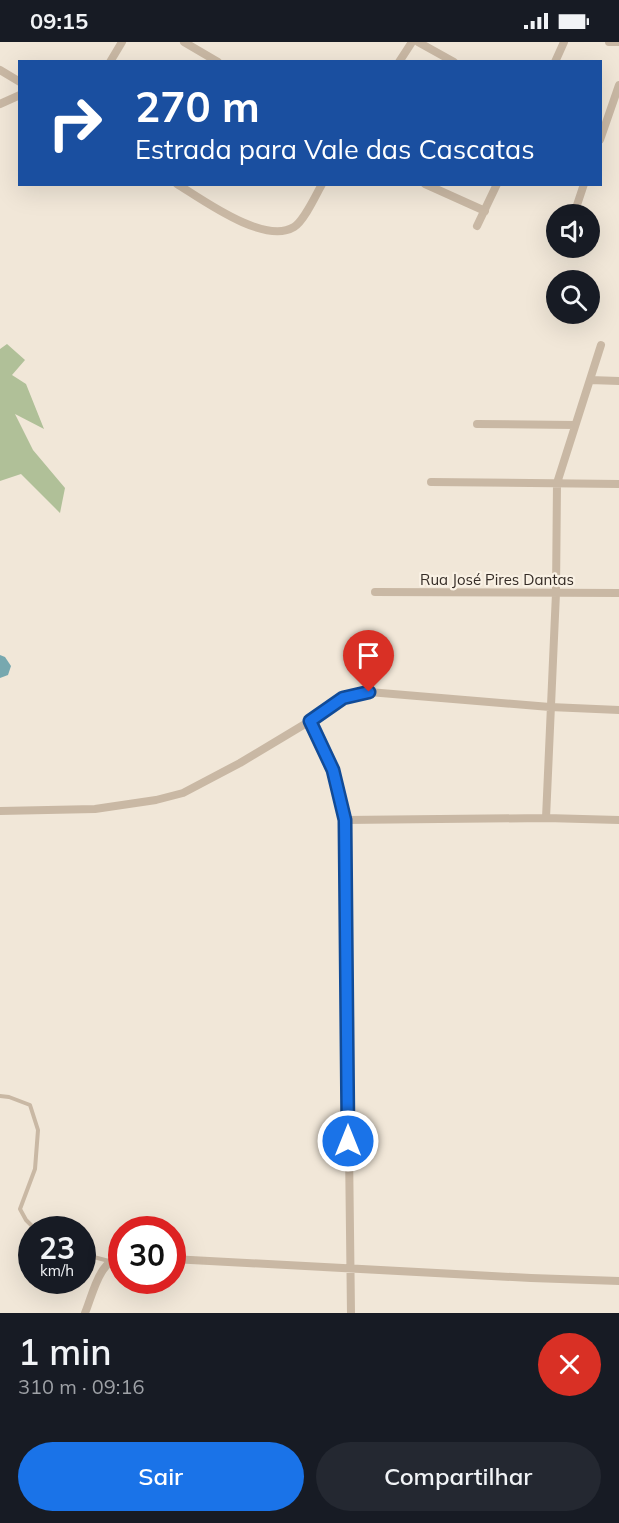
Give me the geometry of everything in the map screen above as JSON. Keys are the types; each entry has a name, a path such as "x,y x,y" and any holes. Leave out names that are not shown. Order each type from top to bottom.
{"street":[{"path":"111,60 122,42"},
{"path":"184,42 215,60"},
{"path":"400,60 412,42"},
{"path":"418,42 450,60"},
{"path":"556,60 564,42"},
{"path":"609,42 619,42"},
{"path":"0,70 18,80"},
{"path":"602,134 619,86"},
{"path":"0,104 18,96"},
{"path":"180,186 249,226 273,230 293,228 299,223 321,186"},
{"path":"428,186 484,211"},
{"path":"477,226 496,186"},
{"path":"577,204 583,186"},
{"path":"546,818 556,593 557,483 602,345"},
{"path":"590,380 619,381"},
{"path":"477,424 575,425"},
{"path":"431,482 619,484"},
{"name":"Rua José Pires Dantas","path":"375,592 619,593"},
{"path":"0,811 95,809 156,800 183,793 240,763 310,721 343,698 369,692 550,707 619,710"},
{"path":"310,721 333,770 345,820 351,1313"},
{"path":"345,820 546,818 619,820"},
{"path":"186,1260 619,1281"},
{"path":"85,1313 104,1266 108,1262"}],"lane":[{"path":"0,1096 30,1105 38,1130 35,1169 20,1209 24,1216"}],"green space":[{"path":"7,344 25,360 12,375 26,384 44,429 15,414 33,450 65,488 60,513 21,474 0,481 0,349"}],"water":[{"path":"0,655 5,657 11,666 8,675 0,678"}],"route":[{"path":"348,1141 345,820 333,770 310,721 343,698 369,692"}]}
